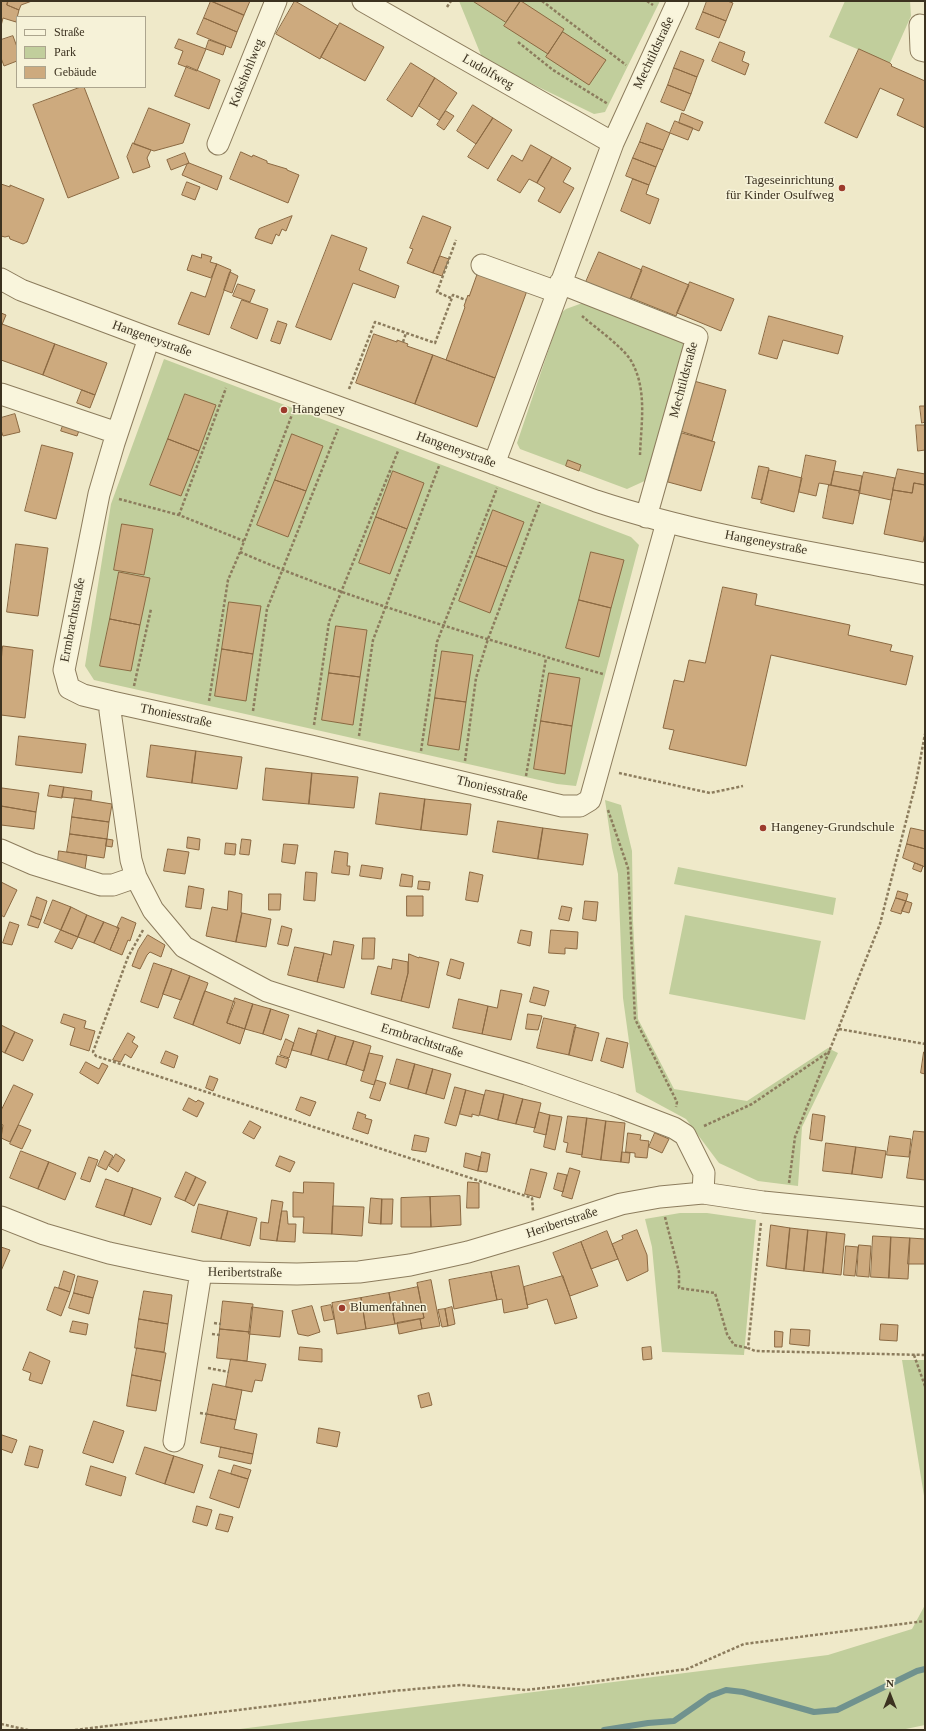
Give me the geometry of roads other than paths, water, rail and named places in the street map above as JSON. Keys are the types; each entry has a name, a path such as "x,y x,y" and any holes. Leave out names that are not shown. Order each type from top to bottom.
{"street":[{"name":"Kokshohlweg","path":"218,144 276,1"},
{"name":"Ludolfweg","path":"363,1 613,143"},
{"name":"Mechtildstraße","path":"500,466 558,288 613,143 678,1"},
{"path":"920,25 921,50 925,51"},
{"path":"482,265 558,288"},
{"name":"Hangeneystraße","path":"1,279 22,290 300,393 347,399 406,431 547,484 646,517 925,574"},
{"name":"Mechtildstraße","path":"558,288 697,337 646,517"},
{"name":"Ermbrachtstraße","path":"121,704 83,695 69,688 64,670 99,494 117,432 149,338"},
{"path":"1,394 117,432"},
{"name":"Thoniesstraße","path":"121,704 356,756 562,806 580,806 590,800 667,522"},
{"name":"Ermbrachtstraße","path":"121,704 110,711 130,855 136,877 153,910 184,947 267,991 526,1074 614,1105 679,1132 704,1173 703,1193"},
{"path":"1,850 33,864 101,885 113,885 136,877"},
{"name":"Heribertstraße","path":"1,1216 44,1234 109,1253 200,1272 297,1274 359,1272 410,1265 468,1252 621,1204 660,1197 703,1193 763,1202 925,1218"},
{"name":"Heribertstraße","path":"174,1441 200,1272"}],"waterway":[{"path":"604,1730 648,1723 674,1721 710,1696 726,1690 743,1692 814,1712 837,1710 917,1671 925,1669"}],"place":[{"name":"Tageseinrichtung für Kinder Osulfweg","path":"842,188"},
{"name":"Hangeney","path":"284,410"},
{"name":"Hangeney-Grundschule","path":"763,828"},
{"name":"Blumenfahnen","path":"342,1308"}]}
